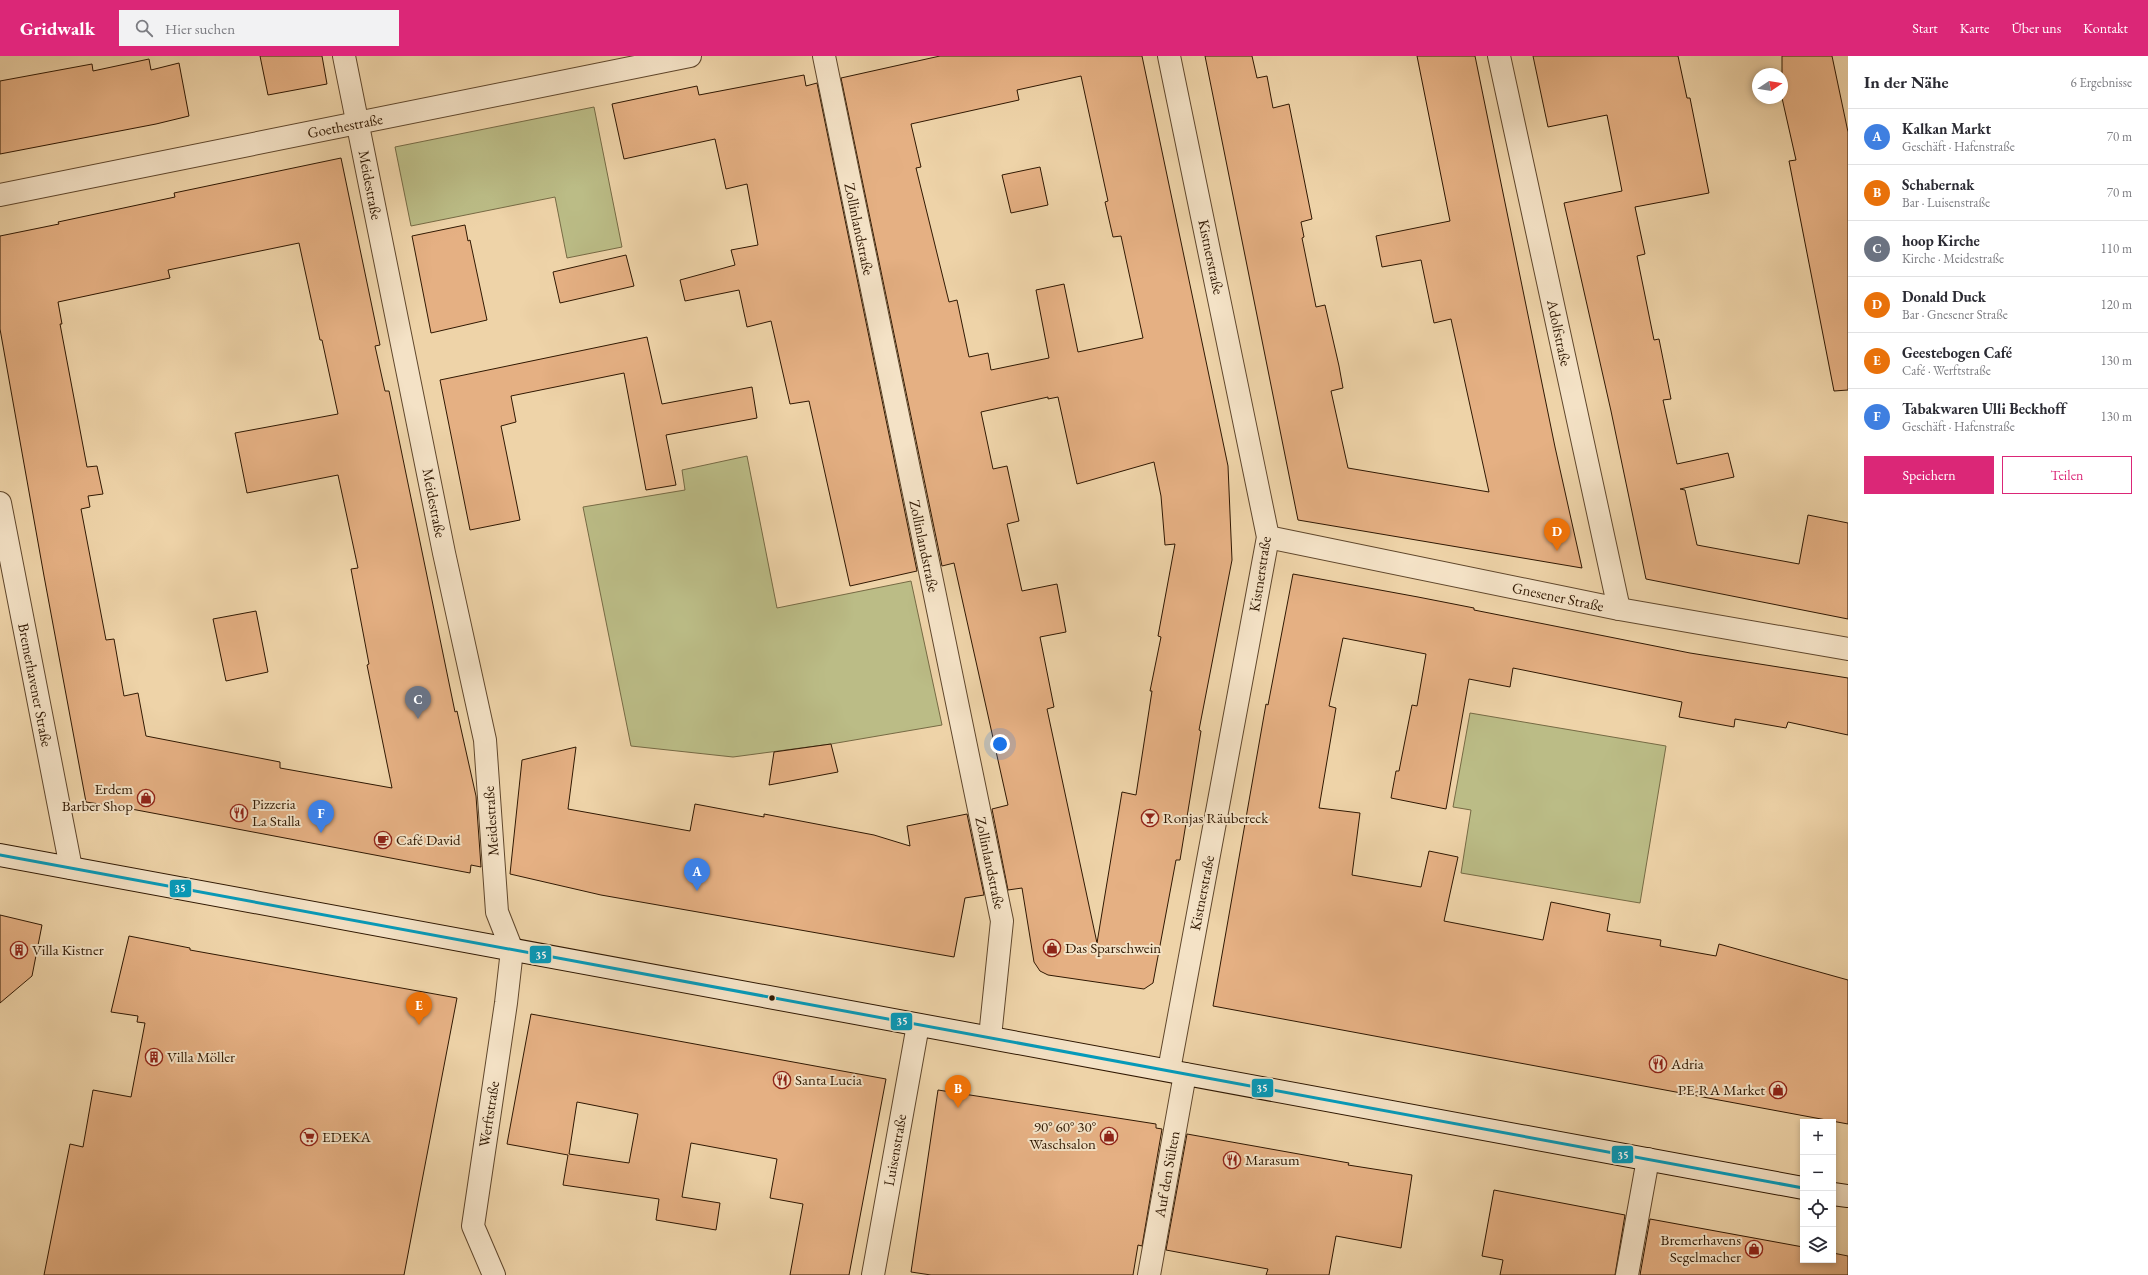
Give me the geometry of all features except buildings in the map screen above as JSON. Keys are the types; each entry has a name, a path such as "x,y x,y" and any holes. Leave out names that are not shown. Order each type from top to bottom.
{"street":[{"name":"Meidestraße","path":"344,56 444,552 485,740 497,912 512,950"},
{"name":"Goethestraße","path":"0,195 690,56"},
{"name":"Zollinlandstraße","path":"824,56 1002,921 990,1037"},
{"name":"Kistnerstraße","path":"1169,56 1268,537 1177,1072"},
{"name":"Adolfstraße","path":"1500,56 1619,609"},
{"name":"Bremerhavener Straße","path":"0,503 71,868"},
{"name":"Gnesener Straße","path":"1268,537 1619,609 1848,649"},
{"path":"0,855 1800,1187"},
{"name":"Werftstraße","path":"494,1275 473,1226 506,1003 512,950"},
{"name":"Luisenstraße","path":"873,1275 918,1025"},
{"name":"Auf den Sülten","path":"1149,1275 1177,1072"},
{"path":"1627,1275 1648,1159"},
{"path":"1836,1194 1848,1196"}],"green space":[{"path":"594,107 622,247 567,258 555,197 411,226 395,147"},
{"path":"747,456 777,608 911,581 942,725 831,744 733,757 631,746 583,507 685,490 682,470"},
{"path":"1470,713 1666,746 1640,903 1461,873 1471,810 1453,807"}],"transit line":[{"name":"35","path":"0,855 1800,1187"}],"place":[{"name":"Donald Duck","path":"1557,551"},
{"name":"hoop Kirche","path":"418,719"},
{"name":"Erdem Barber Shop","path":"146,798"},
{"name":"Pizzeria La Stalla","path":"239,813"},
{"name":"Ronjas Räubereck","path":"1150,818"},
{"name":"Tabakwaren Ulli Beckhoff","path":"321,833"},
{"name":"Café David","path":"383,840"},
{"name":"Kalkan Markt","path":"697,891"},
{"name":"Das Sparschwein","path":"1052,948"},
{"name":"Villa Kistner","path":"19,950"},
{"name":"Geestebogen Café","path":"419,1025"},
{"name":"Villa Möller","path":"154,1057"},
{"name":"Adria","path":"1658,1064"},
{"name":"Santa Lucia","path":"782,1080"},
{"name":"PE-RA Market","path":"1778,1090"},
{"name":"Schabernak","path":"958,1108"},
{"name":"90° 60° 30° Waschsalon","path":"1109,1136"},
{"name":"EDEKA","path":"309,1137"},
{"name":"Marasum","path":"1232,1160"},
{"name":"Bremerhavens Segelmacher","path":"1754,1249"}]}
